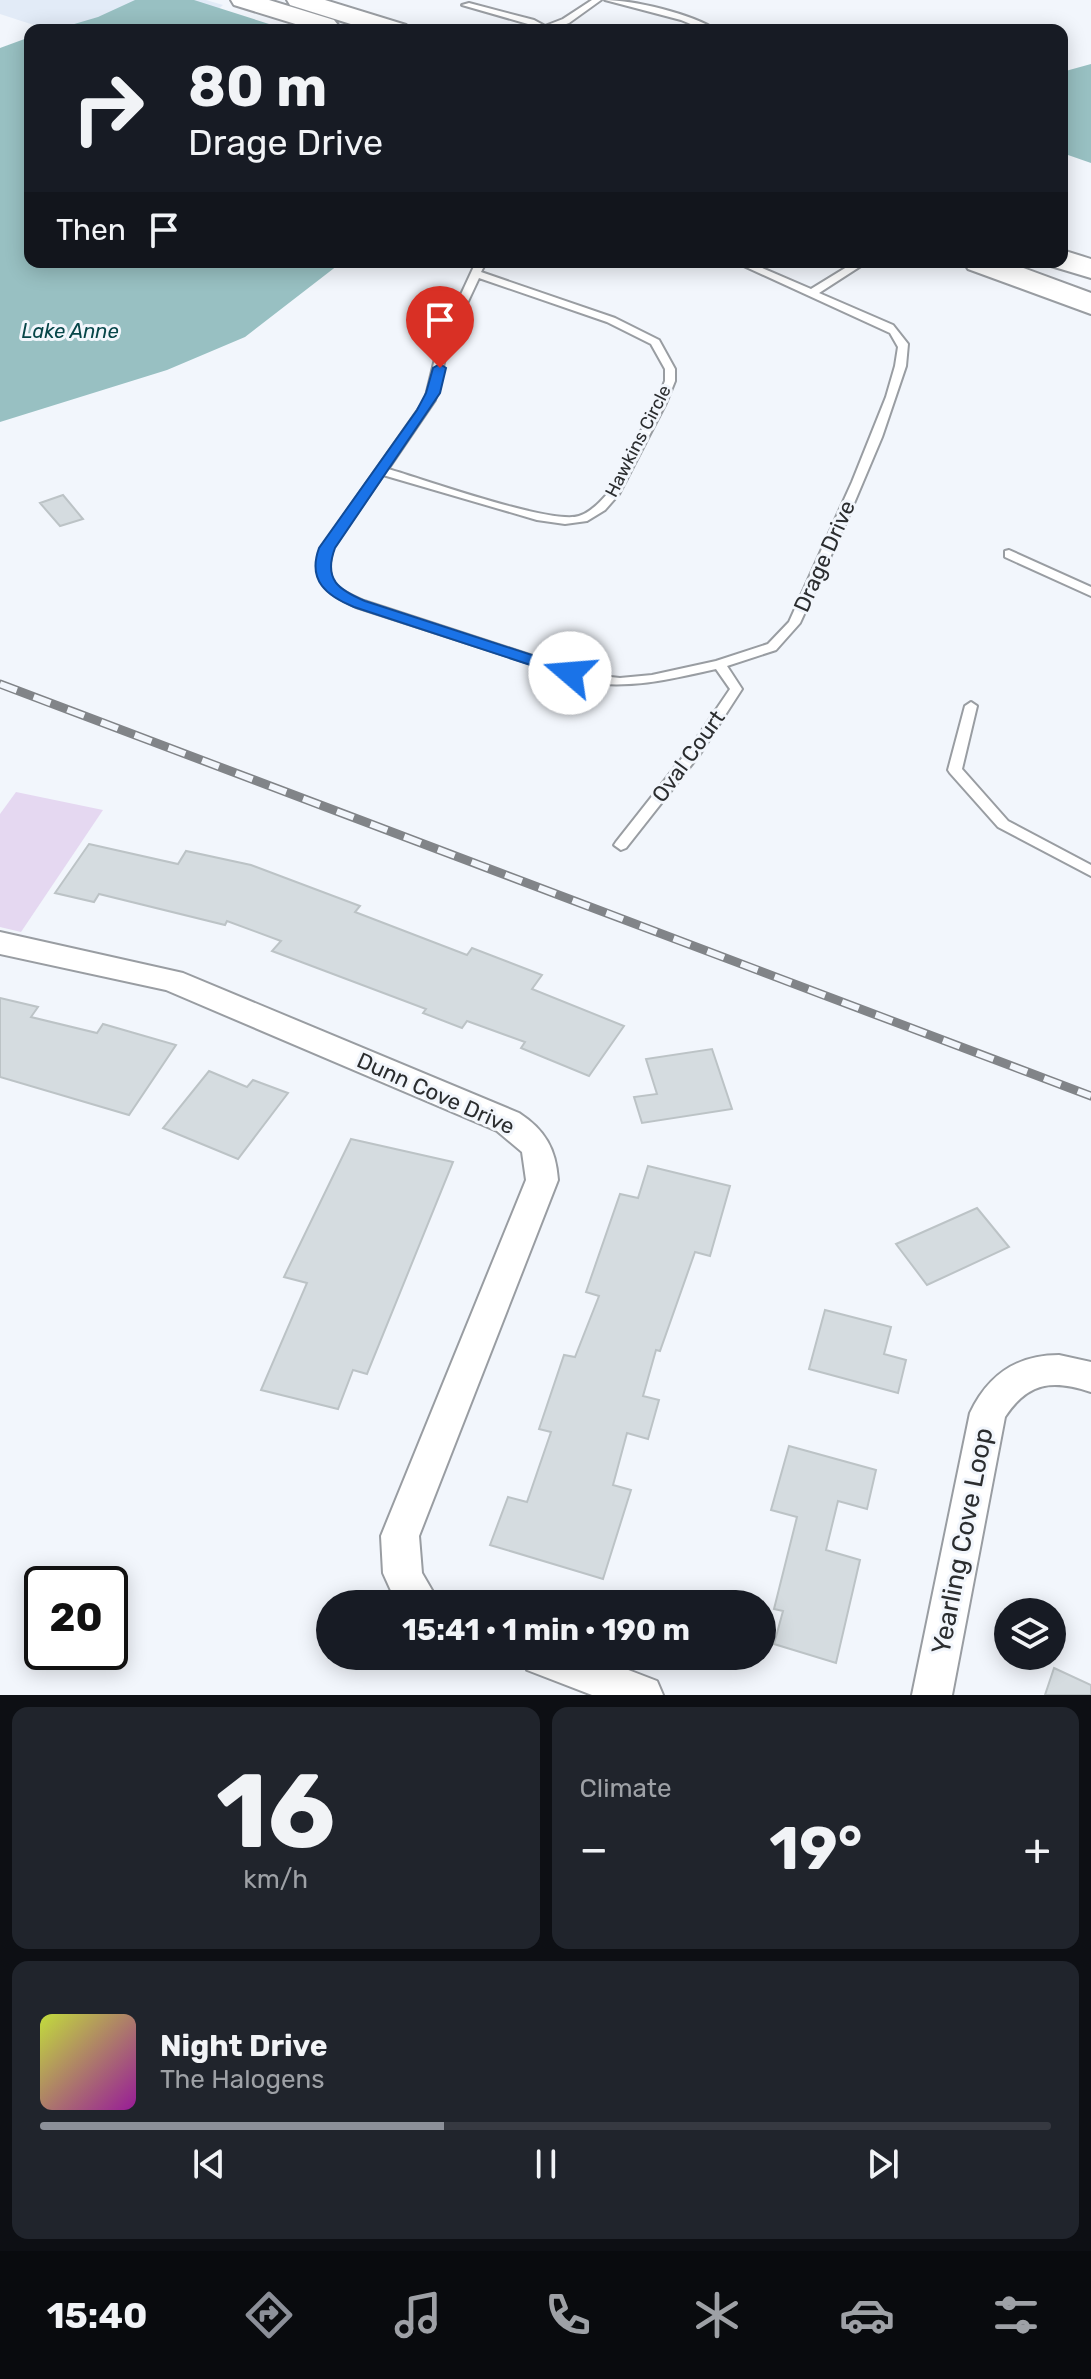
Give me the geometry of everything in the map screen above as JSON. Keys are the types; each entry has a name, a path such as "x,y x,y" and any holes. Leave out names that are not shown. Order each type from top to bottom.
{"main road":[{"path":"243,0 321,24"},
{"path":"299,0 377,24"},
{"path":"1068,261 1091,269"},
{"path":"995,268 1091,304"}],"street":[{"name":"Dunn Cove Drive","path":"0,943 172,981 508,1122 525,1133 538,1147 542,1180 400,1536 399,1558 404,1581 411,1590"},
{"name":"Yearling Cove Loop","path":"932,1695 988,1413 1008,1384 1042,1370 1080,1373 1091,1377"},
{"path":"578,1670 643,1695"}],"lane":[{"path":"559,24 597,0"},
{"path":"609,0 698,24"},
{"path":"466,5 527,24"},
{"name":"Drage Drive","path":"478,268 444,342 433,393 333,539 323,559 324,576 336,594 601,681 652,679 719,664 772,647 794,623 877,433 904,349 897,334 889,327 814,292 755,268"},
{"name":"Hawkins Circle","path":"382,471 537,517 565,521 583,519 601,508 613,494 661,403 670,381 670,369 655,342 611,320 481,268"},
{"path":"814,292 852,268"},
{"path":"1009,554 1091,592"},
{"name":"Oval Court","path":"621,845 695,751 736,689 719,664"},
{"path":"971,706 955,770 1003,824 1091,871"}],"shaded area":[{"path":"0,0 206,0 223,5 202,24 31,24 0,14"},
{"path":"16,792 103,810 21,932 0,927 0,814"}],"water":[{"path":"135,0 194,0 269,24 74,24"},
{"name":"Lake Anne","path":"24,39 24,268 334,268 245,337 167,370 0,422 0,48"},
{"path":"1091,64 1091,163 1068,155 1068,70"}],"building":[{"path":"63,495 83,519 60,526 40,503"},
{"path":"89,844 178,864 186,851 251,865 360,906 355,912 467,955 472,948 542,975 532,989 624,1026 589,1076 521,1048 525,1042 467,1021 462,1028 423,1013 426,1009 272,951 281,941 227,921 225,925 99,894 94,902 55,893"},
{"path":"0,998 38,1007 31,1017 97,1033 103,1024 176,1045 129,1115 0,1077"},
{"path":"712,1049 732,1109 642,1123 634,1097 657,1094 646,1059"},
{"path":"209,1071 247,1087 253,1080 288,1093 238,1159 163,1128"},
{"path":"351,1139 453,1162 367,1374 353,1370 338,1409 261,1390 307,1283 284,1277"},
{"path":"648,1166 730,1186 710,1256 695,1252 660,1351 656,1350 643,1396 659,1400 648,1439 627,1433 613,1485 631,1490 603,1579 490,1545 508,1497 527,1502 551,1432 539,1429 564,1355 575,1357 599,1296 586,1292 620,1194 638,1198"},
{"path":"977,1208 1009,1247 927,1285 896,1244"},
{"path":"825,1310 891,1327 884,1354 906,1360 898,1393 809,1369"},
{"path":"789,1446 876,1470 867,1509 838,1501 826,1550 860,1560 836,1663 776,1645 783,1611 776,1609 776,1601 797,1517 771,1510"},
{"path":"1053,1670 1091,1685 1091,1695 1045,1695"}],"railway":[{"path":"0,684 1091,1096"}],"route":[{"path":"440,368 433,393 423,410 327,548 322,567 324,576 336,594 360,604 570,673"}]}
